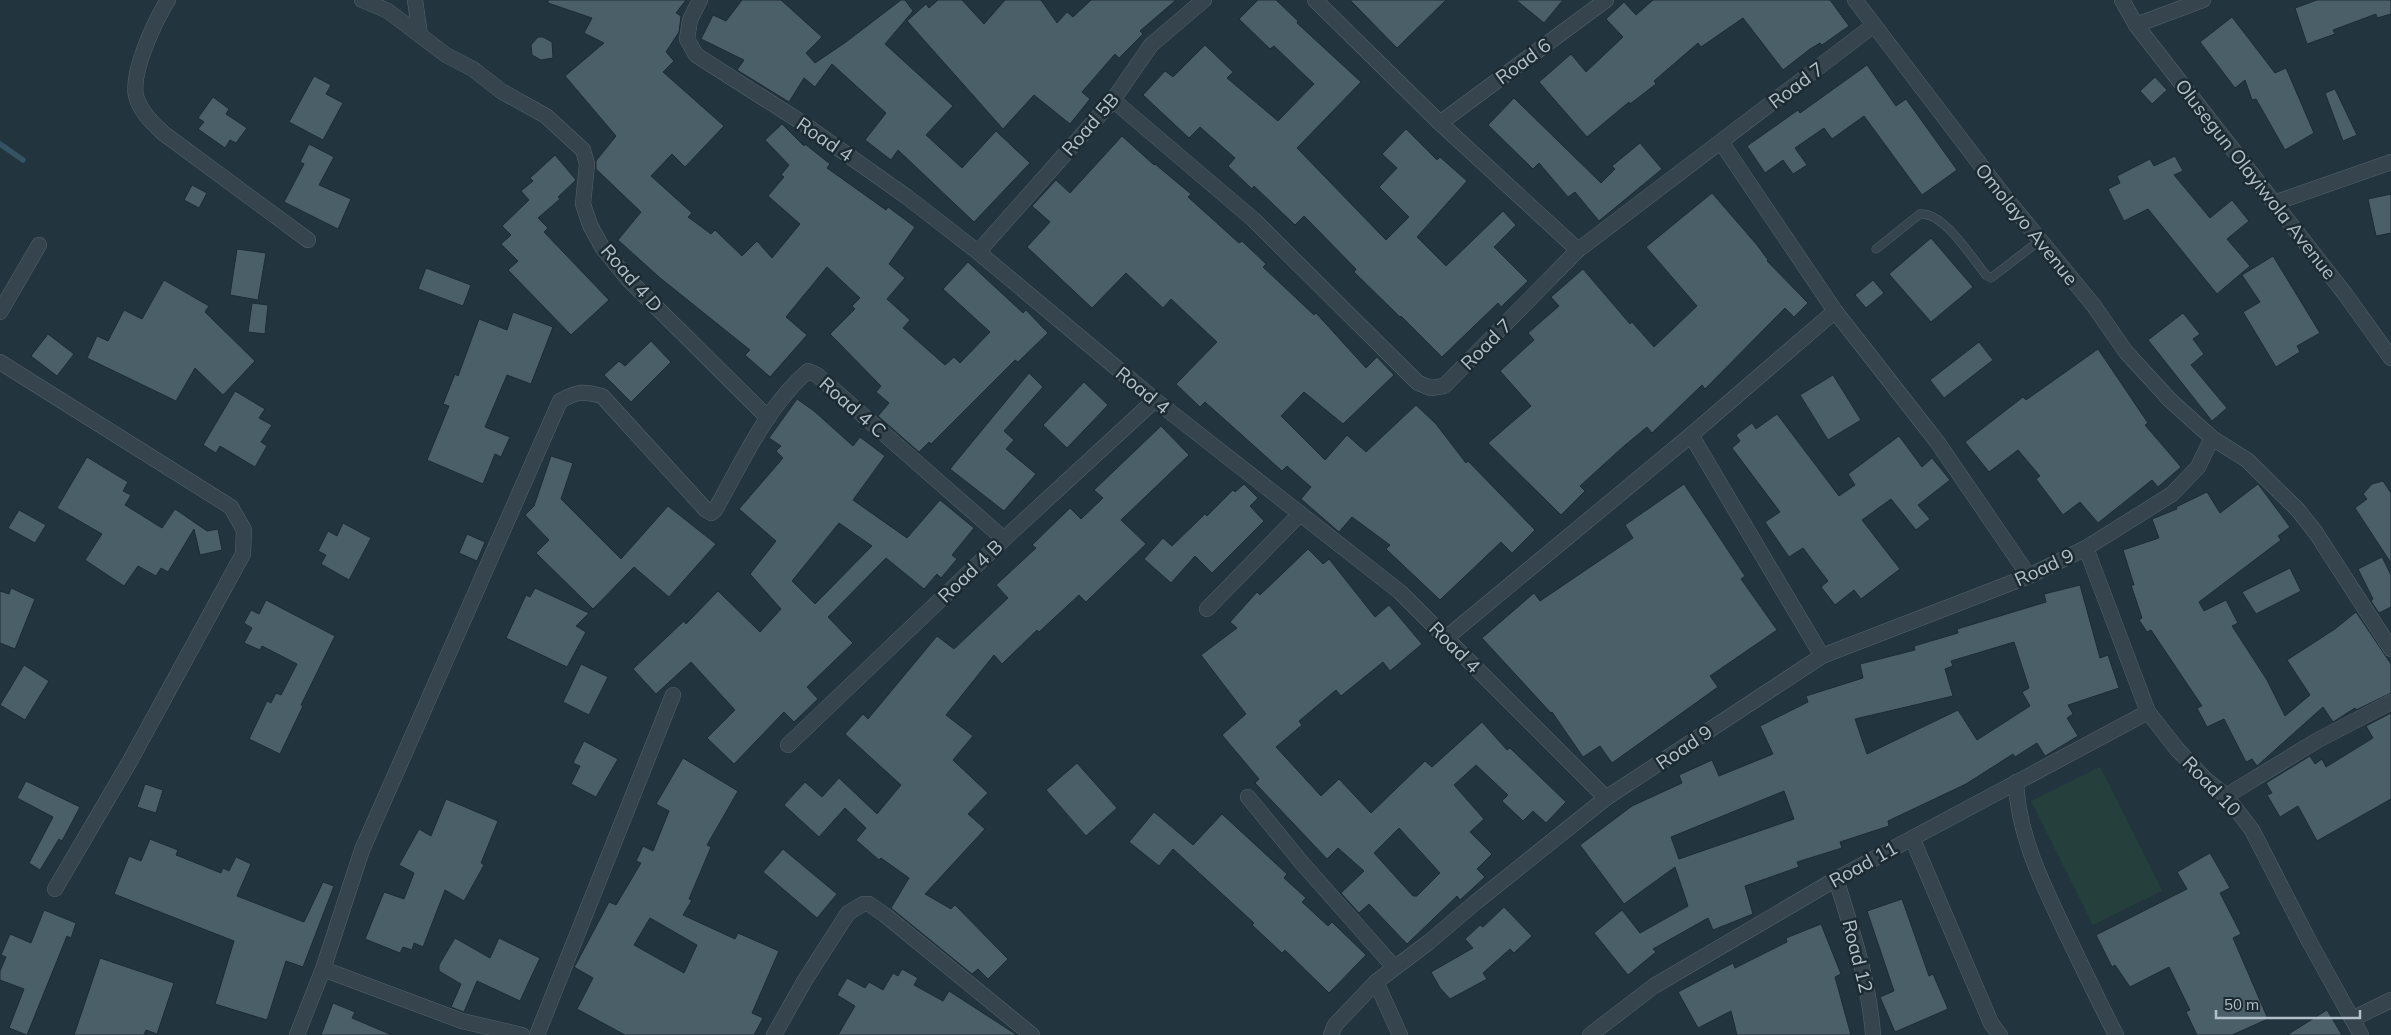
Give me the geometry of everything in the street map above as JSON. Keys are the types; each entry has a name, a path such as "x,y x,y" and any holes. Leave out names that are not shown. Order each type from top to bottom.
{"street":[{"path":"168,0 146,45 140,65 136,95 143,110 150,121 170,139 308,240"},
{"name":"Road 4 D","path":"362,0 388,11 446,55 473,69 501,91 546,116 582,150 587,164 583,204 590,225 602,247 627,278 768,418"},
{"path":"415,0 420,35"},
{"name":"Road 4","path":"700,0 690,20 686,39 696,55 841,149 978,252 1155,400 1400,592 1543,738 1606,798"},
{"name":"Road 5B","path":"978,252 1112,100 1151,45 1204,0"},
{"path":"1315,0 1440,123 1578,250"},
{"name":"Road 6","path":"1440,123 1606,0"},
{"name":"Omolayo Avenue","path":"1855,0 2039,241 2094,306 2126,352 2170,400 2212,438"},
{"name":"Olusegun Olayiwola Avenue","path":"2122,0 2136,25 2345,294 2391,358"},
{"path":"2136,25 2202,0"},
{"name":"Road 7","path":"1112,100 1254,220 1418,383 1431,388 1444,386 1578,250 1874,25"},
{"path":"1720,142 1835,310 1938,443 2029,576"},
{"path":"2274,203 2391,162"},
{"path":"0,312 39,245"},
{"path":"1446,638 1690,435 1835,310"},
{"path":"0,362 231,507 244,530 242,554 130,761 55,889"},
{"name":"Road 4 C","path":"323,969 362,850 560,401 576,392 587,392 602,396 706,510 711,513 715,510 768,418 808,371 817,375 1004,539"},
{"name":"Road 4 B","path":"788,745 1004,539 1155,400"},
{"path":"1690,435 1822,656"},
{"path":"2212,438 2247,460 2298,510 2316,533 2391,649"},
{"name":"Road 9","path":"1332,1035 1335,1025 1376,982 1429,942 1606,798 1822,656 2029,576 2086,548 2172,494 2198,467 2212,438"},
{"path":"1207,609 1300,514"},
{"name":"Road 10","path":"2086,548 2148,712 2177,749 2205,779 2226,796 2252,830 2362,1035"},
{"path":"536,1035 673,695"},
{"path":"2226,796 2318,740 2391,702"},
{"name":"Road 11","path":"1590,1035 1654,986 1836,879 2148,712"},
{"path":"2016,782 2016,799 2024,835 2052,902 2116,1035"},
{"path":"1248,797 1302,863 1394,967"},
{"path":"1912,838 1991,1023 2000,1035"},
{"name":"Road 12","path":"1836,879 1860,953 1873,1035"},
{"path":"774,1035 848,913 863,904 869,904 885,916 1032,1035"},
{"path":"297,1035 323,969 460,1028 522,1035"},
{"path":"1376,982 1400,1035"},
{"path":"2352,1019 2391,1000"}],"lane":[{"path":"1876,249 1920,214 1932,215 1944,224 1986,275 1991,278 2039,241"}],"green space":[{"path":"2100,767 2162,891 2093,925 2031,801"}],"building":[{"path":"548,0 686,0 676,13 681,16 679,32 666,52 674,61 663,72 724,126 685,167 672,154 651,176 692,213 688,217 711,234 715,230 742,256 757,241 772,258 800,224 768,196 784,177 781,175 789,165 765,140 782,124 804,146 805,144 830,164 827,168 886,210 888,207 915,227 889,264 905,278 887,299 910,320 903,328 945,365 954,357 960,363 990,332 943,289 968,262 1023,313 1026,310 1048,333 1018,362 1015,360 931,444 929,442 919,452 878,416 889,403 876,392 881,386 830,334 855,309 852,306 860,298 827,267 786,317 807,335 770,377 745,355 750,350 659,277 618,240 641,212 596,169 596,161 616,136 565,76 604,43 584,33 592,18 548,3"},
{"path":"742,0 781,0 822,37 806,53 815,63 901,0 905,0 913,11 885,44 953,106 926,135 962,168 996,131 1030,163 974,222 898,150 891,160 865,140 886,113 832,64 815,87 804,78 789,102 737,70 744,60 701,39 713,15 726,21"},
{"path":"938,0 962,0 984,24 1005,0 1041,0 1057,23 1067,12 1073,17 1091,0 1176,0 1140,31 1143,34 1119,58 1115,54 1082,92 1090,99 1070,124 1034,95 1003,129 907,21 926,4 929,8"},
{"path":"1258,0 1276,0 1298,21 1297,23 1361,82 1297,148 1386,240 1409,217 1379,187 1397,168 1382,154 1406,129 1437,160 1440,157 1467,181 1417,237 1446,266 1503,211 1516,225 1494,247 1528,281 1501,307 1498,303 1442,357 1354,272 1356,269 1304,216 1295,225 1254,186 1252,189 1228,166 1235,158 1200,127 1189,138 1143,95 1165,71 1173,77 1205,45 1233,72 1227,78 1278,121 1314,84 1274,46 1270,49 1239,19"},
{"path":"1350,0 1446,0 1397,48"},
{"path":"1516,0 1563,0 1544,23"},
{"path":"1653,0 1830,0 1849,26 1822,45 1820,43 1810,49 1783,70 1743,18 1701,47 1698,43 1654,81 1656,84 1630,104 1629,102 1587,137 1539,82 1571,54 1586,72 1623,37 1606,19 1624,2 1636,15"},
{"path":"2317,0 2391,0 2391,14 2377,18 2376,14 2333,30 2335,34 2307,44 2295,8"},
{"path":"2232,17 2275,73 2286,68 2314,133 2285,150 2256,99 2252,100 2245,80 2235,88 2200,42"},
{"path":"538,37 543,37 552,42 553,58 541,60 532,55 531,45"},
{"path":"1867,65 1896,106 1906,99 1957,170 1922,195 1864,116 1832,139 1824,128 1795,148 1807,165 1793,174 1783,160 1765,173 1747,146 1798,110 1800,113"},
{"path":"314,76 331,85 326,94 343,103 323,140 289,122"},
{"path":"2155,77 2167,90 2152,104 2140,91"},
{"path":"2335,89 2357,135 2343,141 2325,93"},
{"path":"213,97 229,109 226,114 247,128 236,143 230,140 225,148 198,129 204,122 198,118"},
{"path":"1514,98 1601,183 1615,169 1612,166 1640,143 1662,169 1599,221 1575,192 1568,197 1539,163 1533,169 1488,125"},
{"path":"1122,136 1154,165 1191,194 1188,197 1239,243 1242,241 1266,264 1263,267 1314,315 1316,313 1366,368 1377,357 1394,375 1343,424 1304,392 1281,416 1325,460 1347,435 1366,452 1416,405 1436,424 1466,463 1468,461 1535,530 1512,553 1501,542 1440,600 1386,549 1390,545 1352,517 1339,532 1301,499 1311,487 1287,466 1282,471 1205,402 1200,407 1176,384 1217,342 1171,299 1163,308 1126,273 1092,308 1027,247 1050,222 1032,206 1056,180 1070,193"},
{"path":"309,144 334,157 319,185 351,199 338,229 284,202 304,164 300,162"},
{"path":"555,155 576,180 558,197 560,199 538,218 548,228 544,232 609,300 571,335 508,270 518,261 501,244 511,235 502,226 529,200 521,191 533,181 530,178"},
{"path":"2175,156 2183,171 2174,175 2210,218 2232,200 2249,221 2227,239 2250,266 2217,294 2148,209 2124,221 2108,189 2120,183 2117,176 2150,159 2154,166"},
{"path":"192,185 207,193 199,208 184,200"},
{"path":"1712,193 1757,245 1767,261 1808,303 1794,317 1785,308 1705,389 1702,385 1652,433 1647,427 1624,446 1580,486 1585,491 1561,515 1488,443 1531,406 1500,371 1534,340 1528,333 1559,306 1551,297 1583,269 1630,324 1632,322 1654,347 1697,306 1646,247"},
{"path":"2391,194 2391,233 2376,236 2368,199"},
{"path":"1931,238 1973,287 1931,322 1889,274"},
{"path":"237,249 266,253 258,300 230,295"},
{"path":"2273,256 2320,333 2297,346 2300,352 2276,367 2243,312 2260,302 2242,275"},
{"path":"426,268 471,285 463,306 418,289"},
{"path":"164,280 209,306 205,312 255,361 223,395 195,368 176,401 87,358 97,336 108,341 124,310 142,319"},
{"path":"1873,280 1884,293 1866,308 1855,295"},
{"path":"252,303 268,305 265,334 248,332"},
{"path":"513,312 553,327 531,384 507,375 485,427 510,437 501,457 495,454 483,484 427,460 449,406 443,404 455,374 458,376 479,319 507,330"},
{"path":"2183,313 2200,334 2193,339 2204,354 2191,365 2227,408 2212,421 2148,340"},
{"path":"48,334 74,354 57,376 31,356"},
{"path":"651,341 671,362 631,402 604,375 619,361 625,366"},
{"path":"1979,342 1993,360 1944,398 1930,380"},
{"path":"2098,349 2148,423 2145,425 2181,467 2158,487 2152,480 2098,523 2080,502 2063,515 2036,479 2040,476 2018,450 1989,472 1965,442 2023,397 2026,400"},
{"path":"1029,373 1043,387 1004,431 1014,440 1006,449 1036,474 1004,511 950,469"},
{"path":"1833,375 1861,420 1828,440 1800,395"},
{"path":"1084,382 1108,405 1067,448 1043,425"},
{"path":"235,391 265,409 259,418 272,425 261,442 267,446 255,467 220,446 216,453 203,445"},
{"path":"797,399 814,411 853,446 860,437 885,456 853,500 907,538 940,500 974,528 952,555 957,559 941,578 937,574 924,589 886,558 828,617 853,643 807,687 818,699 794,722 784,712 734,764 707,738 735,710 691,662 656,694 633,669 684,621 686,624 718,591 760,632 781,609 750,574 776,541 739,509 783,458 776,451 781,446 769,438","holes":["839,523 872,546 815,604 792,581"]},
{"path":"1777,414 1839,496 1855,485 1848,474 1899,436 1922,467 1932,458 1950,480 1918,505 1930,519 1916,530 1891,499 1862,520 1900,569 1861,599 1854,590 1835,605 1821,587 1828,581 1803,548 1789,557 1765,522 1780,512 1732,448 1740,441 1736,435 1752,423 1756,429"},
{"path":"1161,426 1189,455 1121,520 1146,544 1086,602 1079,595 1039,632 1037,630 1002,664 994,655 946,715 973,736 953,760 988,793 968,814 985,829 925,894 951,909 955,905 1008,959 988,979 978,969 972,974 891,908 909,878 881,858 879,860 856,840 866,828 845,808 819,837 784,805 805,782 822,797 839,778 877,814 901,785 845,734 863,714 868,719 937,636 954,649 1008,598 996,585 1036,548 1032,545 1070,508 1081,519 1103,498 1094,490"},
{"path":"551,456 573,463 561,499 621,559 668,506 716,544 669,597 634,567 593,609 536,553 549,540 525,515 534,506"},
{"path":"87,457 128,482 123,491 131,495 125,505 162,528 175,509 207,531 218,529 222,550 200,555 194,529 168,572 161,568 156,576 138,566 124,586 85,560 102,534 57,508"},
{"path":"2383,481 2391,493 2391,563 2355,508 2367,499 2363,494 2372,484"},
{"path":"1244,484 1258,498 1250,506 1264,521 1212,573 1195,556 1171,583 1144,559 1163,538 1172,546 1205,514 1207,516 1233,490 1235,492"},
{"path":"1684,484 1745,576 1741,579 1777,630 1710,676 1718,687 1612,763 1600,746 1583,757 1552,712 1482,638 1534,593 1540,601 1633,538 1625,525"},
{"path":"2258,484 2290,527 2278,536 2281,540 2199,602 2204,611 2226,600 2238,623 2232,626 2267,680 2285,716 2310,695 2287,660 2335,629 2356,612 2391,664 2391,693 2356,710 2355,708 2333,722 2323,707 2257,766 2252,759 2246,762 2224,719 2207,727 2197,708 2202,706 2151,630 2147,632 2139,620 2142,618 2131,585 2134,585 2123,550 2159,538 2152,519 2177,509 2176,507 2207,492 2220,513"},
{"path":"19,510 46,525 35,543 8,528"},
{"path":"343,523 371,538 349,580 321,564 326,555 318,551 328,531 337,536"},
{"path":"467,534 485,542 477,561 459,553"},
{"path":"1308,549 1323,564 1329,559 1375,617 1389,605 1422,644 1390,671 1383,662 1341,696 1336,690 1299,721 1302,725 1276,747 1321,796 1339,779 1371,813 1425,761 1432,767 1482,722 1507,750 1510,748 1566,802 1546,823 1533,811 1523,821 1502,801 1508,795 1476,765 1454,785 1484,819 1470,832 1492,854 1477,869 1485,877 1460,900 1457,896 1407,944 1369,904 1359,913 1341,893 1364,871 1338,848 1327,859 1255,783 1259,779 1222,735 1246,714 1201,655 1237,628 1230,622 1257,592 1260,595","holes":["1399,828 1440,873 1417,896 1413,896 1374,853"]},
{"path":"2382,557 2391,575 2391,607 2379,613 2371,601 2373,599 2358,569"},
{"path":"2290,568 2301,591 2256,614 2242,592"},
{"path":"2080,585 2100,658 2108,655 2119,688 2068,705 2073,714 2067,718 2078,736 2045,756 2037,743 2015,757 2013,754 1966,784 1888,821 1889,826 1840,842 1842,848 1797,862 1799,867 1745,886 1753,914 1713,930 1708,918 1653,949 1656,952 1628,975 1594,933 1622,910 1640,933 1688,906 1675,867 1624,904 1580,845 1632,806 1682,783 1679,775 1712,760 1719,776 1773,754 1760,726 1808,702 1806,696 1863,678 1860,664 1915,650 1914,646 1958,633 1957,629 2046,602 2044,594","holes":["2014,642 2029,688 2022,692 2030,706 1977,740 1958,710 1867,754 1855,719 1953,696 1945,669 1953,666 1951,661","1784,791 1794,819 1679,859 1671,837"]},
{"path":"11,588 35,599 15,649 0,643 0,591 9,594"},
{"path":"535,588 589,613 576,626 586,632 567,667 506,638 526,595 530,597"},
{"path":"266,600 335,636 301,705 303,706 280,754 249,739 267,701 271,703 276,693 281,695 297,664 262,646 260,650 244,643 252,628 244,623 251,610 259,614"},
{"path":"581,664 608,677 589,715 563,702"},
{"path":"24,665 49,681 25,720 0,705"},
{"path":"2391,713 2391,799 2317,841 2298,806 2280,817 2267,795 2272,793 2266,783 2310,756 2315,764 2322,759 2326,767 2373,738 2366,726"},
{"path":"584,741 618,759 596,797 571,784 580,766 573,763"},
{"path":"683,758 738,791 707,845 711,847 689,899 692,900 683,915 735,939 738,933 779,951 752,1013 763,1018 754,1035 625,1035 577,1009 593,978 574,967 609,902 616,905 641,863 636,861 643,846 653,851 669,811 656,804","holes":["650,918 697,945 684,973 634,945"]},
{"path":"1077,763 1117,808 1086,836 1046,790"},
{"path":"26,781 80,807 62,841 59,839 40,870 29,863 53,817 17,798"},
{"path":"145,784 163,790 156,813 137,807"},
{"path":"446,799 498,821 481,863 484,865 464,901 445,890 423,947 414,943 412,950 403,947 400,953 365,939 384,892 404,899 414,873 399,865 419,829 431,836"},
{"path":"1154,812 1193,845 1222,814 1287,874 1284,878 1306,898 1302,902 1328,926 1332,922 1366,955 1329,993 1285,950 1282,953 1252,925 1254,923 1173,849 1159,866 1129,842"},
{"path":"150,839 178,850 176,855 221,873 223,868 229,871 236,857 251,864 237,896 304,922 323,882 334,886 303,967 286,961 267,1020 215,1004 234,941 114,894 129,856 141,861"},
{"path":"783,849 837,894 817,918 763,872"},
{"path":"2210,853 2230,888 2220,893 2241,934 2233,938 2268,1019 2232,1035 2197,1035 2186,1012 2190,1010 2169,967 2130,987 2115,965 2112,967 2096,935 2187,889 2177,872"},
{"path":"1902,899 1929,976 1933,974 1948,1009 1895,1032 1880,997 1894,991 1867,911"},
{"path":"1504,907 1532,936 1514,953 1510,949 1483,973 1487,979 1450,999 1440,988 1431,972 1473,948 1465,939 1480,925 1483,927"},
{"path":"44,910 76,923 71,938 67,936 27,1035 9,1028 24,989 0,980 0,971 6,957 1,955 10,934 31,943"},
{"path":"1821,924 1841,974 1835,977 1851,1035 1737,1035 1731,1011 1698,1028 1678,992 1733,963 1735,968 1787,942 1786,938"},
{"path":"455,938 490,958 499,938 540,958 520,1001 477,981 464,1012 451,1007 461,984 439,971 439,965"},
{"path":"100,958 174,983 157,1034 146,1030 144,1035 74,1035"},
{"path":"902,969 918,978 914,985 943,1001 949,991 1017,1035 838,1035 855,1006 837,995 847,978 865,988 869,982 883,990 893,973 898,976"},
{"path":"333,1003 355,1012 352,1018 392,1035 321,1035"},
{"path":"2327,1010 2342,1035 2287,1035"}],"waterway":[{"path":"0,144 23,160"}]}
